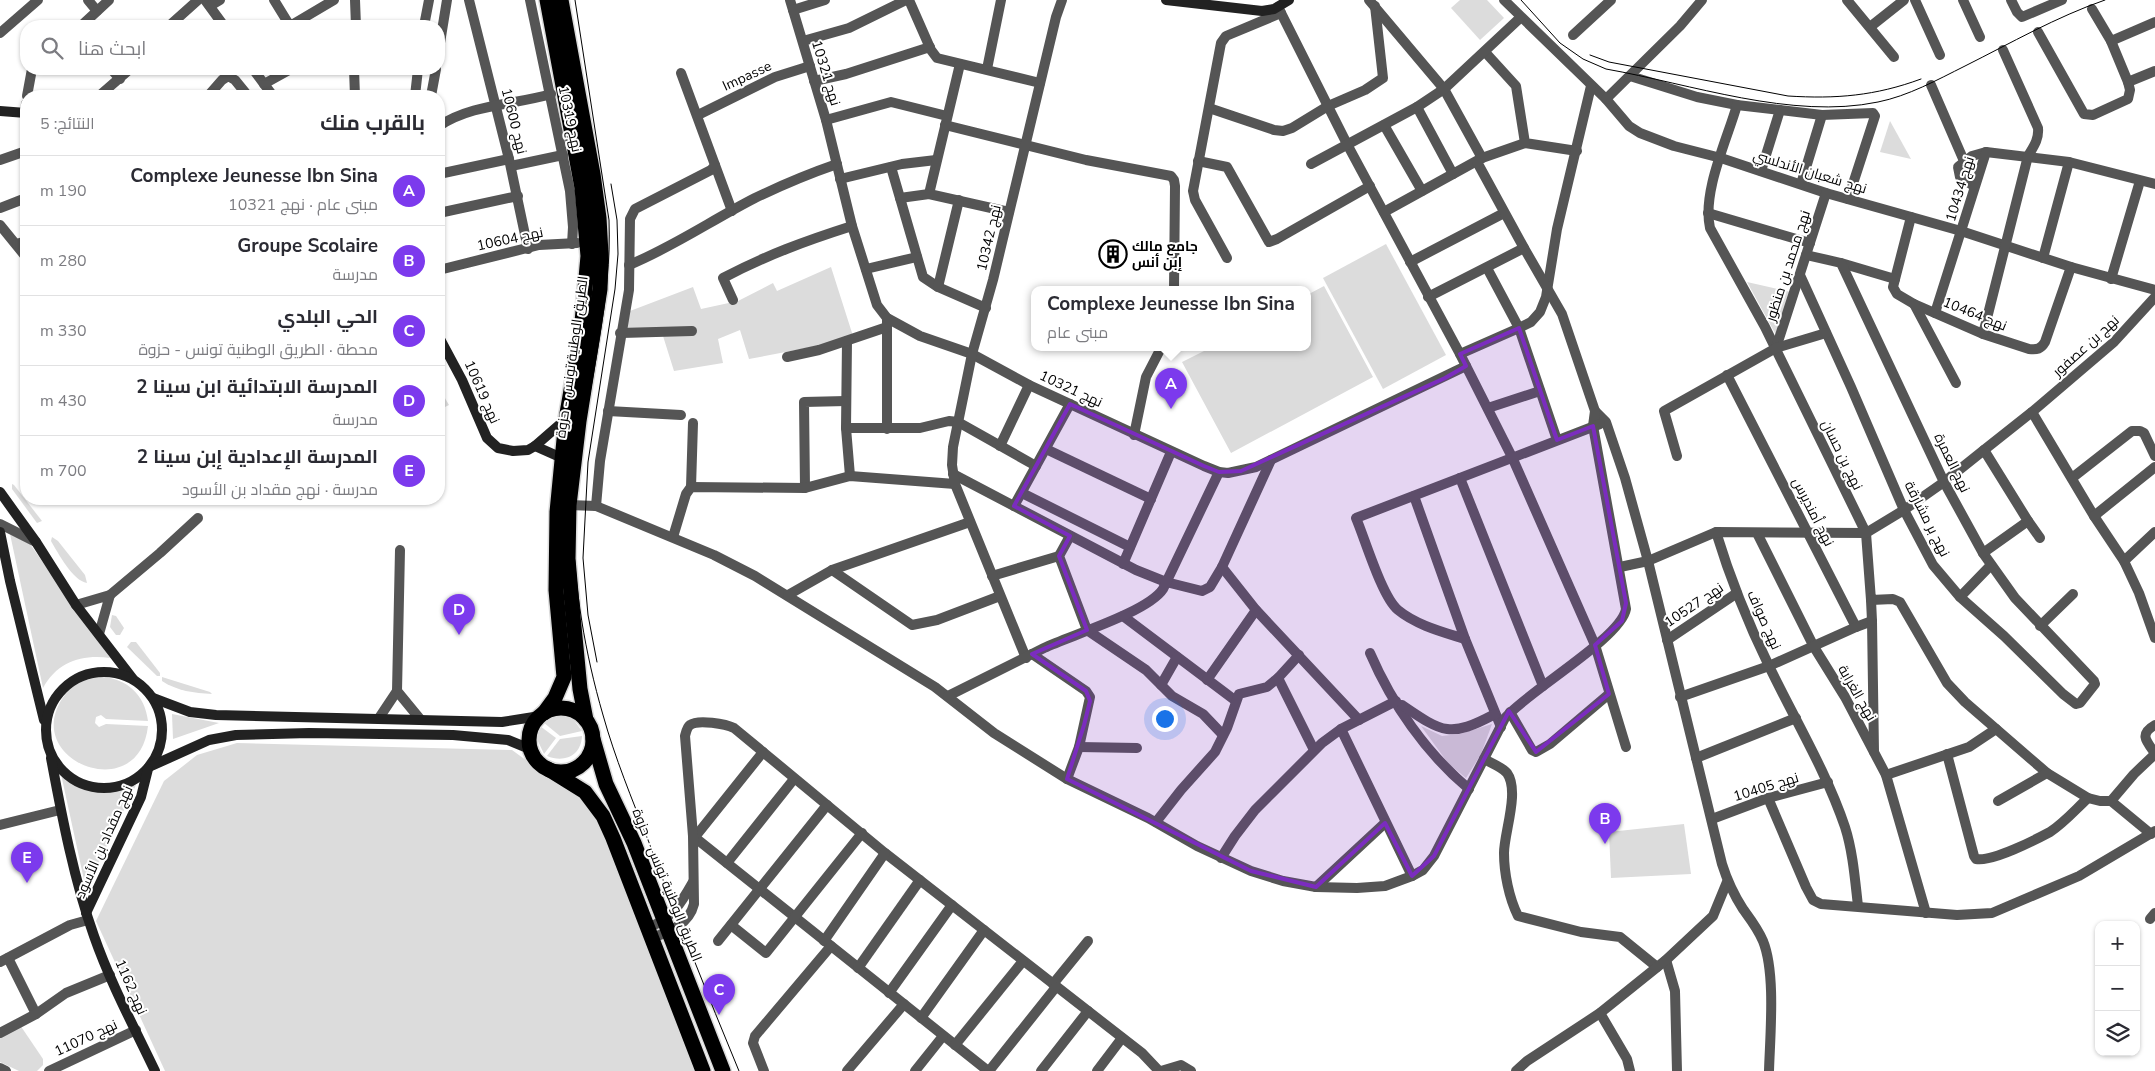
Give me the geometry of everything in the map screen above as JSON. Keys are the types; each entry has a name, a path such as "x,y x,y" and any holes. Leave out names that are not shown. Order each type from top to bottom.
{"highway":[{"name":"الطريق الوطنية تونس - حزوة","path":"542,714 555,698 564,677 556,590 555,556 566,419 581,333 586,289 587,241 582,188 556,1"},
{"name":"الطريق الوطنية تونس - حزوة","path":"556,1 594,174 601,254 600,289 568,505 568,559 580,689 586,720"},
{"path":"548,769 559,772 569,771 579,766 589,754 593,739 592,732 586,720 571,709 552,709 542,714 533,725 529,737 530,749 537,761 548,769 585,792 603,816 703,1071"},
{"name":"الطريق الوطنية تونس - حزوة","path":"593,739 606,784 634,843 723,1071"}],"street":[{"path":"0,33 38,0"},
{"path":"88,0 97,11"},
{"path":"87,20 110,0"},
{"path":"176,20 198,0"},
{"path":"220,0 207,3 220,20"},
{"path":"274,0 286,20"},
{"path":"300,20 334,0"},
{"path":"355,0 356,20"},
{"path":"424,20 429,0"},
{"path":"444,20 447,0"},
{"name":"نهج 10600","path":"469,0 510,162 528,249"},
{"name":"نهج 10319","path":"530,0 570,191 573,227 572,244"},
{"path":"792,5 825,0"},
{"path":"803,41 849,28 907,0 937,58 1040,83"},
{"path":"987,69 1001,0"},
{"name":"نهج 10342","path":"954,479 953,447 972,354 986,308 1062,0"},
{"path":"1166,0 1231,4 1266,11 1280,10"},
{"path":"1227,258 1193,194 1222,39 1280,10 1289,0"},
{"name":"نهج شعبان الأندلسي","path":"1504,0 1520,18 1606,100 1629,126 1640,133 1674,146 1720,158 1848,199 1961,231 2111,279 2155,290"},
{"path":"1573,34 1611,0"},
{"path":"1606,100 1680,26 1702,0"},
{"path":"1847,0 1894,57"},
{"path":"1870,27 1904,0"},
{"path":"1915,0 1940,55"},
{"path":"1963,0 1980,37"},
{"path":"2011,0 2019,16 2026,16 2062,0"},
{"path":"1209,108 1282,131 1292,128 1328,106 1365,90 1383,78 1372,3"},
{"path":"1372,3 1444,89 1504,213 1562,314 1595,411 1606,422 1625,478 1648,561 1680,698 1727,882 1754,922 1764,943 1769,965 1769,1071"},
{"name":"نهج 10321","path":"792,5 826,120 852,226 877,305 887,322 972,354 1030,385 1134,435 1219,472 1241,471 1271,460 1466,366"},
{"path":"2038,32 2084,114 2093,114 2128,99 2130,90 2111,41 2092,9"},
{"path":"1280,10 1347,144 1460,354 1512,457 1596,645 1626,747"},
{"path":"1311,164 1417,107 1444,89 1520,18"},
{"path":"2111,41 2155,22"},
{"path":"814,81 846,74 930,46"},
{"path":"1983,334 2004,245 2028,156 2037,140 2038,128 2003,50"},
{"path":"1485,52 1516,86 1524,143"},
{"path":"929,194 960,64"},
{"name":"Impasse","path":"698,115 775,77 810,66"},
{"path":"2128,82 2155,71"},
{"path":"681,73 732,211"},
{"path":"28,90 31,75"},
{"path":"116,75 120,79"},
{"path":"107,90 124,75"},
{"path":"257,75 268,90"},
{"path":"264,84 280,75"},
{"path":"354,75 355,90"},
{"path":"415,90 417,75"},
{"path":"432,90 435,75"},
{"path":"213,90 228,76 235,80 243,90"},
{"path":"1630,76 1690,95 1737,105 1822,115 1872,112 1875,116 1848,199"},
{"path":"1931,85 1964,161"},
{"path":"1460,354 1519,328 1537,317 1545,302 1557,229 1591,86"},
{"path":"445,123 461,115 551,94"},
{"path":"826,120 891,102 1025,145 1173,178 1175,186 1174,286"},
{"name":"نهج بن حسان","path":"1737,105 1720,158 1708,213 1710,228 1776,348 1866,533 1872,620"},
{"path":"1417,107 1453,174"},
{"path":"0,111 20,110"},
{"path":"1761,171 1780,110"},
{"path":"1801,184 1822,115"},
{"path":"1384,124 1422,191"},
{"path":"1384,212 1480,160 1524,143 1577,151"},
{"path":"1560,149 1574,163"},
{"path":"1974,186 1958,174 1958,168 1964,161 1986,152"},
{"name":"نهج 10434","path":"1935,313 1986,152 2069,162 2155,184"},
{"path":"0,160 20,153"},
{"path":"445,173 563,155"},
{"path":"840,179 902,164 936,160"},
{"path":"1198,161 1227,167 1269,242 1275,241 1370,186"},
{"path":"2043,258 2069,162"},
{"path":"629,265 659,252 732,211 801,176 836,164"},
{"path":"596,506 600,461 620,333 629,290 630,219 635,209 711,170 715,165"},
{"path":"891,167 923,277 938,287 986,308"},
{"path":"2111,279 2140,180"},
{"name":"نهج محمد بن منظور","path":"1776,348 1826,192"},
{"path":"900,198 921,193 929,194 1009,212"},
{"path":"445,212 518,196"},
{"path":"0,208 20,200"},
{"path":"938,287 959,200"},
{"path":"1410,262 1504,213"},
{"path":"1708,213 1810,244"},
{"path":"1806,255 1895,279 1911,217"},
{"path":"0,225 20,241"},
{"path":"733,300 723,278 764,256 805,240 852,226"},
{"name":"نهج 10604","path":"445,269 539,245 572,244 587,241"},
{"path":"1428,297 1524,248"},
{"path":"866,269 917,257"},
{"name":"نهج العمرة","path":"1841,263 1944,482 1990,565 2040,626 2094,681"},
{"name":"نهج 10464","path":"1895,279 1895,292 1902,298 1983,334 2036,350 2042,347 2071,267"},
{"path":"1487,268 1519,328 1557,440"},
{"name":"نهج بر مشارقة","path":"1800,275 1904,510 1933,564 1960,597 2076,704 2080,703 2095,684 2094,681"},
{"name":"نهج بن عصفور","path":"1866,533 1904,510 1944,482 2032,412 2114,342 2155,297"},
{"path":"1914,304 1956,383"},
{"path":"787,357 847,341 887,322 887,429"},
{"path":"620,333 692,331"},
{"path":"1677,456 1664,411 1776,348 1826,333"},
{"path":"847,341 846,428 850,476"},
{"name":"نهج 10619","path":"445,348 462,380 487,438 498,448 505,451 520,451 535,446"},
{"path":"1134,435 1146,377 1159,351"},
{"name":"نهج أمنديرس","path":"1727,375 1856,627"},
{"path":"1000,446 1030,385"},
{"path":"1488,408 1540,391"},
{"path":"805,488 804,402 846,401"},
{"path":"1014,506 1070,404"},
{"path":"608,410 681,415"},
{"path":"568,505 596,506 673,537 714,555 788,595 948,696 994,733 1067,778 1156,822 1221,858 1251,871 1283,881 1316,887 1336,889 1384,886 1412,876 1422,870 1434,856 1510,712 1596,645 1622,620 1625,614 1626,603 1620,567 1593,426 1595,411"},
{"path":"2032,412 2094,516 2124,561 2153,621 2155,638"},
{"path":"562,458 535,446 566,419"},
{"path":"846,428 887,429 923,427 949,421 958,422 1036,466"},
{"path":"1465,639 1433,628 1403,614 1394,607 1356,518 1606,422"},
{"path":"673,537 686,494 690,487 693,423"},
{"path":"2072,478 2132,431 2144,433 2155,456"},
{"path":"1046,449 1152,499"},
{"path":"1984,450 2040,538"},
{"path":"1123,564 1171,452"},
{"path":"690,487 805,488 850,476 954,479 1014,506 1123,564 1166,582 1205,591 1222,567 1271,460"},
{"path":"2094,516 2155,467"},
{"path":"948,696 1029,656 1151,602 1160,594 1219,472"},
{"path":"1460,478 1543,686"},
{"path":"954,479 1000,596 1029,656 1088,694 1090,701 1079,747 1067,778"},
{"path":"0,492 36,542 76,605 134,680 153,698 190,712 216,715 502,722 542,714"},
{"path":"1022,492 1130,547"},
{"path":"1414,496 1465,639 1501,727"},
{"path":"76,605 110,595 160,554 198,518"},
{"path":"1983,553 2028,521"},
{"path":"788,595 832,570 970,522"},
{"path":"0,524 36,542"},
{"path":"0,532 45,723 45,738 58,768 86,786 103,788 120,786 135,780 148,768 158,751 162,733 160,714 153,698"},
{"path":"1620,567 1648,561 1716,532 1866,533"},
{"name":"نهج صواف","path":"1716,532 1737,593 1769,666 1828,782 1852,855 1858,906"},
{"path":"2124,561 2155,532"},
{"name":"نهج الغرابة","path":"1757,533 1814,647 1845,697 1886,775 1926,913"},
{"path":"992,576 1059,556 1070,536"},
{"path":"379,718 397,691 400,550"},
{"path":"1059,556 1087,630 1146,670 1172,696 1202,714 1223,735"},
{"path":"1960,597 1990,565"},
{"path":"1222,567 1256,610 1359,720"},
{"path":"832,570 912,625 937,620 1000,596"},
{"name":"نهج 10527","path":"1667,640 1737,593"},
{"path":"2040,626 2074,594"},
{"path":"100,634 110,595"},
{"path":"1768,798 1797,870 1813,900 1820,904 1957,915 1992,913 2080,876 2153,832 2111,801 2088,798 2048,772 1965,702 1948,683 1900,602 1893,599 1871,600"},
{"path":"1207,680 1256,610"},
{"path":"1123,616 1236,701"},
{"path":"1680,698 1769,666 1872,620 1874,752"},
{"path":"1370,653 1379,674 1396,702 1441,764 1469,788"},
{"path":"1156,822 1181,790 1215,752 1240,693 1263,689 1278,678 1299,655"},
{"path":"1161,685 1177,657"},
{"path":"45,723 49,709 56,696 66,685 78,677 106,671 134,680"},
{"path":"1278,678 1314,750"},
{"path":"397,691 420,719"},
{"path":"1510,712 1532,750 1536,752 1550,744 1609,694"},
{"path":"1396,702 1426,721 1448,731 1464,728 1495,714"},
{"path":"1221,858 1255,810 1314,750 1341,729 1396,702"},
{"path":"1696,758 1796,718"},
{"path":"650,933 686,921 692,912 695,892 693,882 694,836 685,736 689,725 703,722 729,725 885,853 1142,1053 1160,1071 1181,1065 1191,1071"},
{"path":"2111,801 2134,774 2155,754 2146,738 2151,727"},
{"path":"1341,729 1412,876"},
{"path":"1886,775 1969,747 1996,729"},
{"path":"148,768 209,740 236,735 310,733 478,736 508,740 530,749"},
{"path":"1079,747 1137,748"},
{"path":"694,836 763,752"},
{"name":"نهج مقداد بن الأسود","path":"50,753 60,810 87,916"},
{"path":"1947,754 1976,858 1985,859 2021,846 2050,831 2088,798"},
{"path":"1484,760 1507,774 1510,783 1511,807 1504,851 1505,867 1514,908 1518,916 1581,932 1620,937 1657,967"},
{"name":"نهج مقداد بن الأسود","path":"87,916 141,797 148,768"},
{"path":"1998,801 2048,772"},
{"path":"727,863 794,779"},
{"name":"نهج 10405","path":"1712,819 1768,798 1828,782"},
{"path":"718,941 827,805"},
{"path":"0,825 60,810"},
{"path":"1316,887 1385,823"},
{"path":"731,925 766,953 862,833"},
{"path":"694,836 955,1045 983,1070 1054,986 1088,941"},
{"path":"764,1071 753,1043 755,1036 828,944 885,853"},
{"path":"858,968 920,880"},
{"path":"666,927 693,882"},
{"path":"1516,1071 1600,1013 1666,960 1712,916 1727,882"},
{"path":"889,993 952,905"},
{"path":"36,1014 4,960 87,916"},
{"name":"نهج 1162","path":"87,916 110,975 155,1071"},
{"path":"921,1018 984,930"},
{"path":"1666,960 1675,991 1677,1071"},
{"path":"955,1045 1023,961"},
{"path":"0,1033 36,1014 66,993 110,975"},
{"path":"847,1071 904,1004"},
{"path":"1041,1071 1088,1010"},
{"path":"1600,1013 1627,1059 1630,1071"},
{"name":"نهج 11070","path":"49,1071 136,1030"},
{"path":"915,1071 943,1036"},
{"path":"1097,1071 1122,1038"},
{"path":"0,1068 6,1071"}],"highlighted area":[{"path":"1519,328 1557,440 1593,426 1626,603 1622,621 1595,645 1609,694 1536,752 1509,711 1434,856 1412,876 1385,823 1316,887 1251,871 1067,779 1090,701 1086,691 1032,654 1087,630 1059,556 1070,536 1014,506 1070,404 1219,472 1241,471 1445,378 1466,366 1460,354"}],"shaded area":[{"path":"1460,0 1487,0 1504,18 1480,40 1451,8"},
{"path":"1890,121 1911,159 1880,152"},
{"path":"1386,244 1446,355 1383,389 1323,278"},
{"path":"831,267 853,336 817,346 749,359 740,330 718,339 723,363 674,371 663,336 625,338 630,311 693,287 701,309 738,301 773,283 777,291"},
{"path":"1747,282 1791,292 1776,335"},
{"path":"1324,286 1373,377 1231,453 1182,362 1204,351 1311,351 1311,293"},
{"path":"445,398 449,405 445,407"},
{"path":"12,484 20,493 20,500 12,489"},
{"path":"24,505 30,505 42,521 37,523"},
{"path":"10,534 30,544 110,658 90,657 71,662 55,672 43,688"},
{"path":"52,537 58,541 85,575 87,583 76,577 66,566 51,541"},
{"path":"112,615 116,616 124,628 120,635 116,635 110,627"},
{"path":"131,642 136,642 160,673 160,676 157,676 127,647"},
{"path":"101,677 119,681 133,690 143,703 148,721 106,719 101,715 96,717 95,723 99,727 106,724 148,726 140,751 125,765 106,769 87,766 69,756 57,741 54,721 62,699 74,686 89,679"},
{"path":"162,677 212,694 180,689 162,681"},
{"path":"172,714 219,723 173,739"},
{"path":"562,715 573,719 582,731 560,736 543,722 553,716"},
{"path":"1492,724 1481,754 1466,778 1448,763 1421,726 1442,736 1460,734"},
{"path":"540,726 556,738 544,754 537,739"},
{"path":"582,736 578,749 570,756 560,759 547,756 560,739"},
{"path":"237,743 512,750 592,808 603,827 695,1071 165,1071 96,921 164,781 197,755"},
{"path":"61,774 79,785 97,790 116,790 136,785 86,889"},
{"path":"1684,824 1691,874 1611,878 1609,832"},
{"path":"20,1025 43,1059 43,1065 37,1071 19,1071 0,1062 0,1036"}],"tram line":[{"path":"575,0 609,220 609,250 604,309 584,427 574,506 574,547 578,596 591,668 618,763 692,956 739,1071"},
{"path":"1521,0 1560,43 1583,59 1606,69 1742,98 1811,107 1845,106 1878,102 1911,92 2051,22 2105,0"},
{"path":"1590,55 1609,62 1788,96 1823,97 1871,93 1921,79"},
{"path":"597,662 588,615 583,558 588,462 615,289 618,254 617,220 611,184"}],"place":[{"name":"جامع مالك إبن أنس","path":"1113,254"},
{"name":"Complexe Jeunesse Ibn Sina","path":"1171,409"},
{"name":"المدرسة الابتدائية ابن سينا 2","path":"459,635"},
{"name":"Groupe Scolaire","path":"1605,844"},
{"name":"المدرسة الإعدادية إبن سينا 2","path":"27,883"},
{"name":"الحي البلدي","path":"719,1015"}]}
